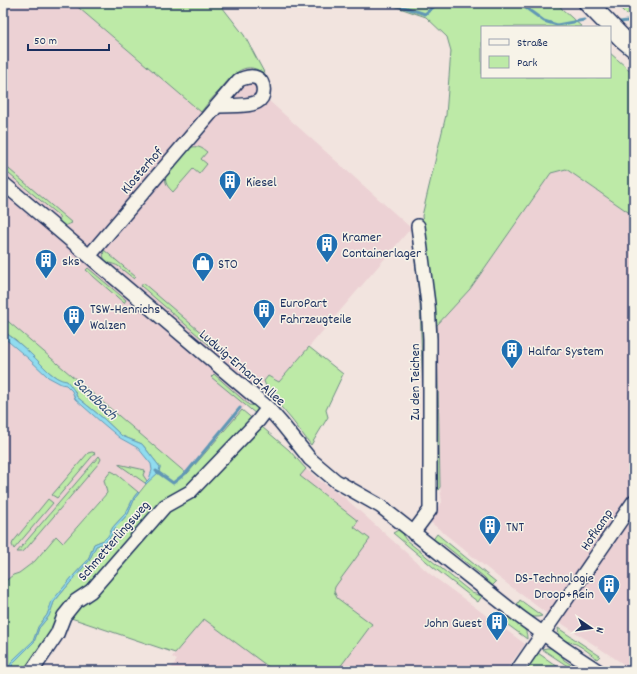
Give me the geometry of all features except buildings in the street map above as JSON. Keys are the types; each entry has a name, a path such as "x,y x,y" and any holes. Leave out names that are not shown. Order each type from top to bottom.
{"main road":[{"path":"588,3 634,48"}],"street":[{"name":"Klosterhof","path":"89,256 217,106"},
{"name":"Ludwig-Erhard-Allee","path":"3,183 268,408 310,459 336,481 380,506 543,634 598,671"},
{"name":"Zu den Teichen","path":"413,533 430,510 430,339 428,304 418,226"},
{"name":"Schmetterlingsweg","path":"32,671 58,634 64,616 76,601 92,591 165,506 190,492 258,421 268,408"},
{"name":"Hofkamp","path":"517,671 634,501"}],"shaded area":[{"path":"3,3 73,3 201,111 236,72 245,68 259,70 266,76 270,84 270,94 268,100 411,228 279,382 268,376 242,410 187,474 3,317"},
{"path":"566,169 631,214 629,216 634,219 634,671 546,613 498,577 429,521 442,502 440,487 437,325 470,289 551,173"},
{"path":"3,337 61,384 66,385 72,391 75,399 120,438 138,448 151,463 152,469 149,479 138,492 115,473 104,480 107,492 63,543 55,537 35,561 3,583"},
{"path":"306,469 345,498 430,574 525,644 505,671 169,671 177,660 172,657 175,653 313,487 300,476"}],"green space":[{"path":"73,3 219,3 244,35 266,76 252,68 240,70 230,79 201,112"},
{"path":"385,3 558,3 562,9 581,26 481,26 481,78 611,78 611,54 634,74 634,219 629,216 631,214 566,169 551,173 470,289 437,325 440,487 436,493 425,238 422,216 446,115 451,51 447,37 426,17"},
{"path":"615,3 634,3 634,22"},
{"path":"189,148 204,149 207,152 201,159 207,164 199,174 193,169 173,192 166,183 166,175"},
{"path":"3,164 72,223 64,226 60,223 59,216 3,169"},
{"path":"414,225 424,302 424,435 420,302 411,228"},
{"path":"104,250 136,277 134,279 118,266 107,262 103,255"},
{"path":"88,268 126,300 124,303 86,270"},
{"path":"143,283 218,347 215,350 141,286"},
{"path":"3,317 187,474 242,410 289,450 306,469 300,476 358,521 354,527 370,539 337,584 334,591 337,598 372,624 337,671 274,671 204,619 175,653 71,618 72,609 44,641 23,671 9,671 15,661 34,642 39,628 49,616 54,602 89,561 96,546 106,542 110,537 115,528 128,514 135,498 150,479 159,472 160,467 142,444 122,436 77,397 74,390 50,373 16,340 3,331"},
{"path":"309,347 343,374 326,410 328,417 311,445 281,407 270,397 264,381 268,376 279,382"},
{"path":"214,374 249,405 258,406 260,409 256,414 211,377"},
{"path":"88,453 95,453 57,498 52,495"},
{"path":"99,456 101,459 99,463 25,550 17,552"},
{"path":"118,464 145,470 143,475 147,481 145,483"},
{"path":"111,471 138,492 126,513 113,527 109,536 94,544 88,560 53,601 47,615 38,627 34,641 13,660 7,671 3,671 3,583 35,561 56,536 63,543 107,493 104,480"},
{"path":"48,499 53,503 14,549 12,545 13,542"},
{"path":"400,529 403,531 406,540 472,593 482,596 478,602 393,533"},
{"path":"437,534 496,582 491,587 484,577 442,543 432,541"},
{"path":"520,600 542,616 534,617 525,613 516,606"},
{"path":"509,616 524,628 527,639 504,622"},
{"path":"558,628 600,656 597,659 578,645 564,641 560,637"},
{"path":"547,648 560,652 564,660 581,671 575,671 542,649"},
{"path":"538,653 564,671 525,671"}],"water":[{"path":"3,331 25,348 52,375 67,381 77,397 122,436 142,444 160,467 159,472 146,484 145,483 149,479 152,470 151,464 138,448 120,438 101,422 75,399 72,391 66,385 48,377 3,337"},
{"path":"138,492 139,493 135,498 128,514 115,528 106,542 96,546 89,561 54,602 49,616 39,628 34,642 15,661 9,671 7,671 13,660 33,641 38,627 47,615 52,601 88,560 94,544 104,540 108,536 113,527 126,513"}],"waterway":[{"path":"392,3 425,14 438,3"},
{"path":"519,3 544,21 557,25 584,20"},
{"path":"620,22 634,20"},
{"path":"156,471 173,483 187,472 240,408"}],"place":[{"name":"Kiesel","path":"230,200"},
{"name":"Kramer Containerlager","path":"327,264"},
{"name":"sks","path":"46,280"},
{"name":"STO","path":"203,282"},
{"name":"EuroPart Fahrzeugteile","path":"264,330"},
{"name":"TSW-Henrichs Walzen","path":"74,336"},
{"name":"Halfar System","path":"512,370"},
{"name":"TNT","path":"490,546"},
{"name":"DS-Technologie Droop+Rein","path":"609,604"},
{"name":"John Guest","path":"497,642"}],"water label":[{"name":"Sandbach","path":"96,398"}]}
